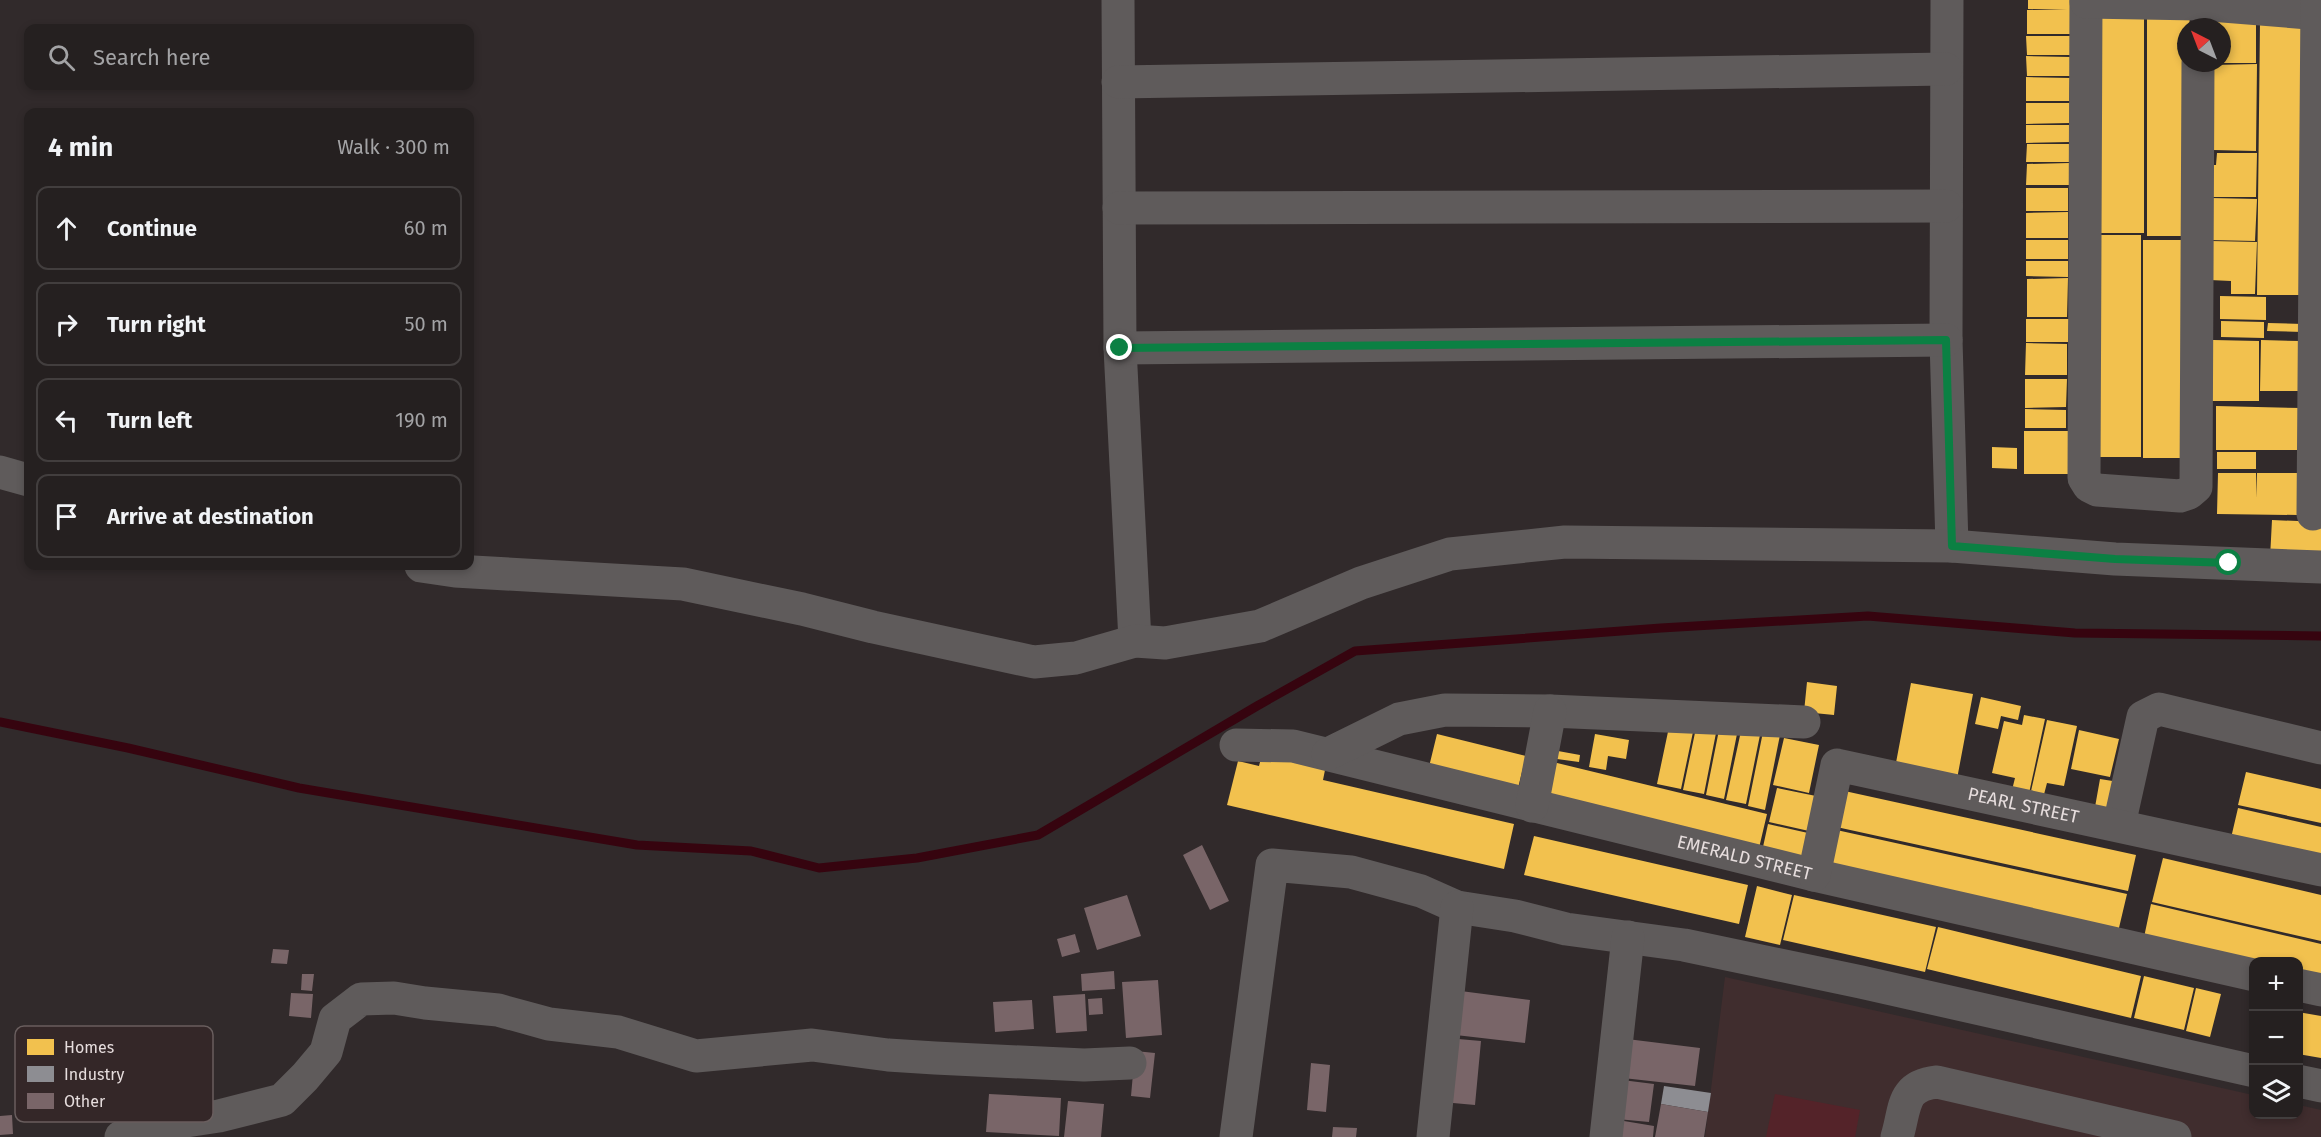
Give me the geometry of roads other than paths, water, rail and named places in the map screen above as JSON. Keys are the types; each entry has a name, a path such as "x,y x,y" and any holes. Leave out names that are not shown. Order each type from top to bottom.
{"street":[{"path":"1118,0 1120,348 1135,641"},
{"path":"1947,0 1946,340 1952,546"},
{"path":"2198,72 2196,487 2180,496 2097,490 2089,486 2084,478 2086,1 2198,10 2318,9 2313,514"},
{"path":"1118,82 1946,69"},
{"path":"1119,208 1946,206"},
{"path":"1120,348 1946,340"},
{"path":"0,472 24,479"},
{"path":"451,570 683,584 1034,662 1076,658 1135,641 1165,643 1260,626 1361,583 1449,554 1565,542 1952,546 2115,559 2321,567"},
{"path":"2119,825 2143,717 2151,712 2159,709 2321,748"},
{"path":"1328,754 1399,719 1445,710 1550,711 1804,722"},
{"path":"1532,806 1550,711"},
{"name":"EMERALD STREET","path":"1236,745 1293,746 1814,875 2249,974"},
{"name":"PEARL STREET","path":"1814,875 1837,765 2321,870"},
{"path":"1236,1137 1264,865 1351,872 1421,891 1457,907 1515,916 1566,929 1684,945 1861,982 2249,1070"},
{"path":"1433,1137 1457,907"},
{"path":"1606,1137 1628,937"},
{"path":"2303,986 2321,990"},
{"path":"213,1117 282,1100 326,1052 335,1019 342,1011 361,999 394,998 425,1004 498,1010 549,1024 618,1032 696,1056 812,1045 888,1055 935,1058 1084,1065 1130,1063"},
{"path":"1897,1137 1910,1092 1920,1084 1937,1082 2175,1137"},
{"path":"2303,1082 2321,1086"},
{"path":"121,1137 159,1125 179,1122"}],"waterway":[{"path":"0,722 128,748 299,788 637,845 751,851 819,868 917,858 1038,835 1355,651 1661,628 1868,616 2075,633 2321,636"}]}
